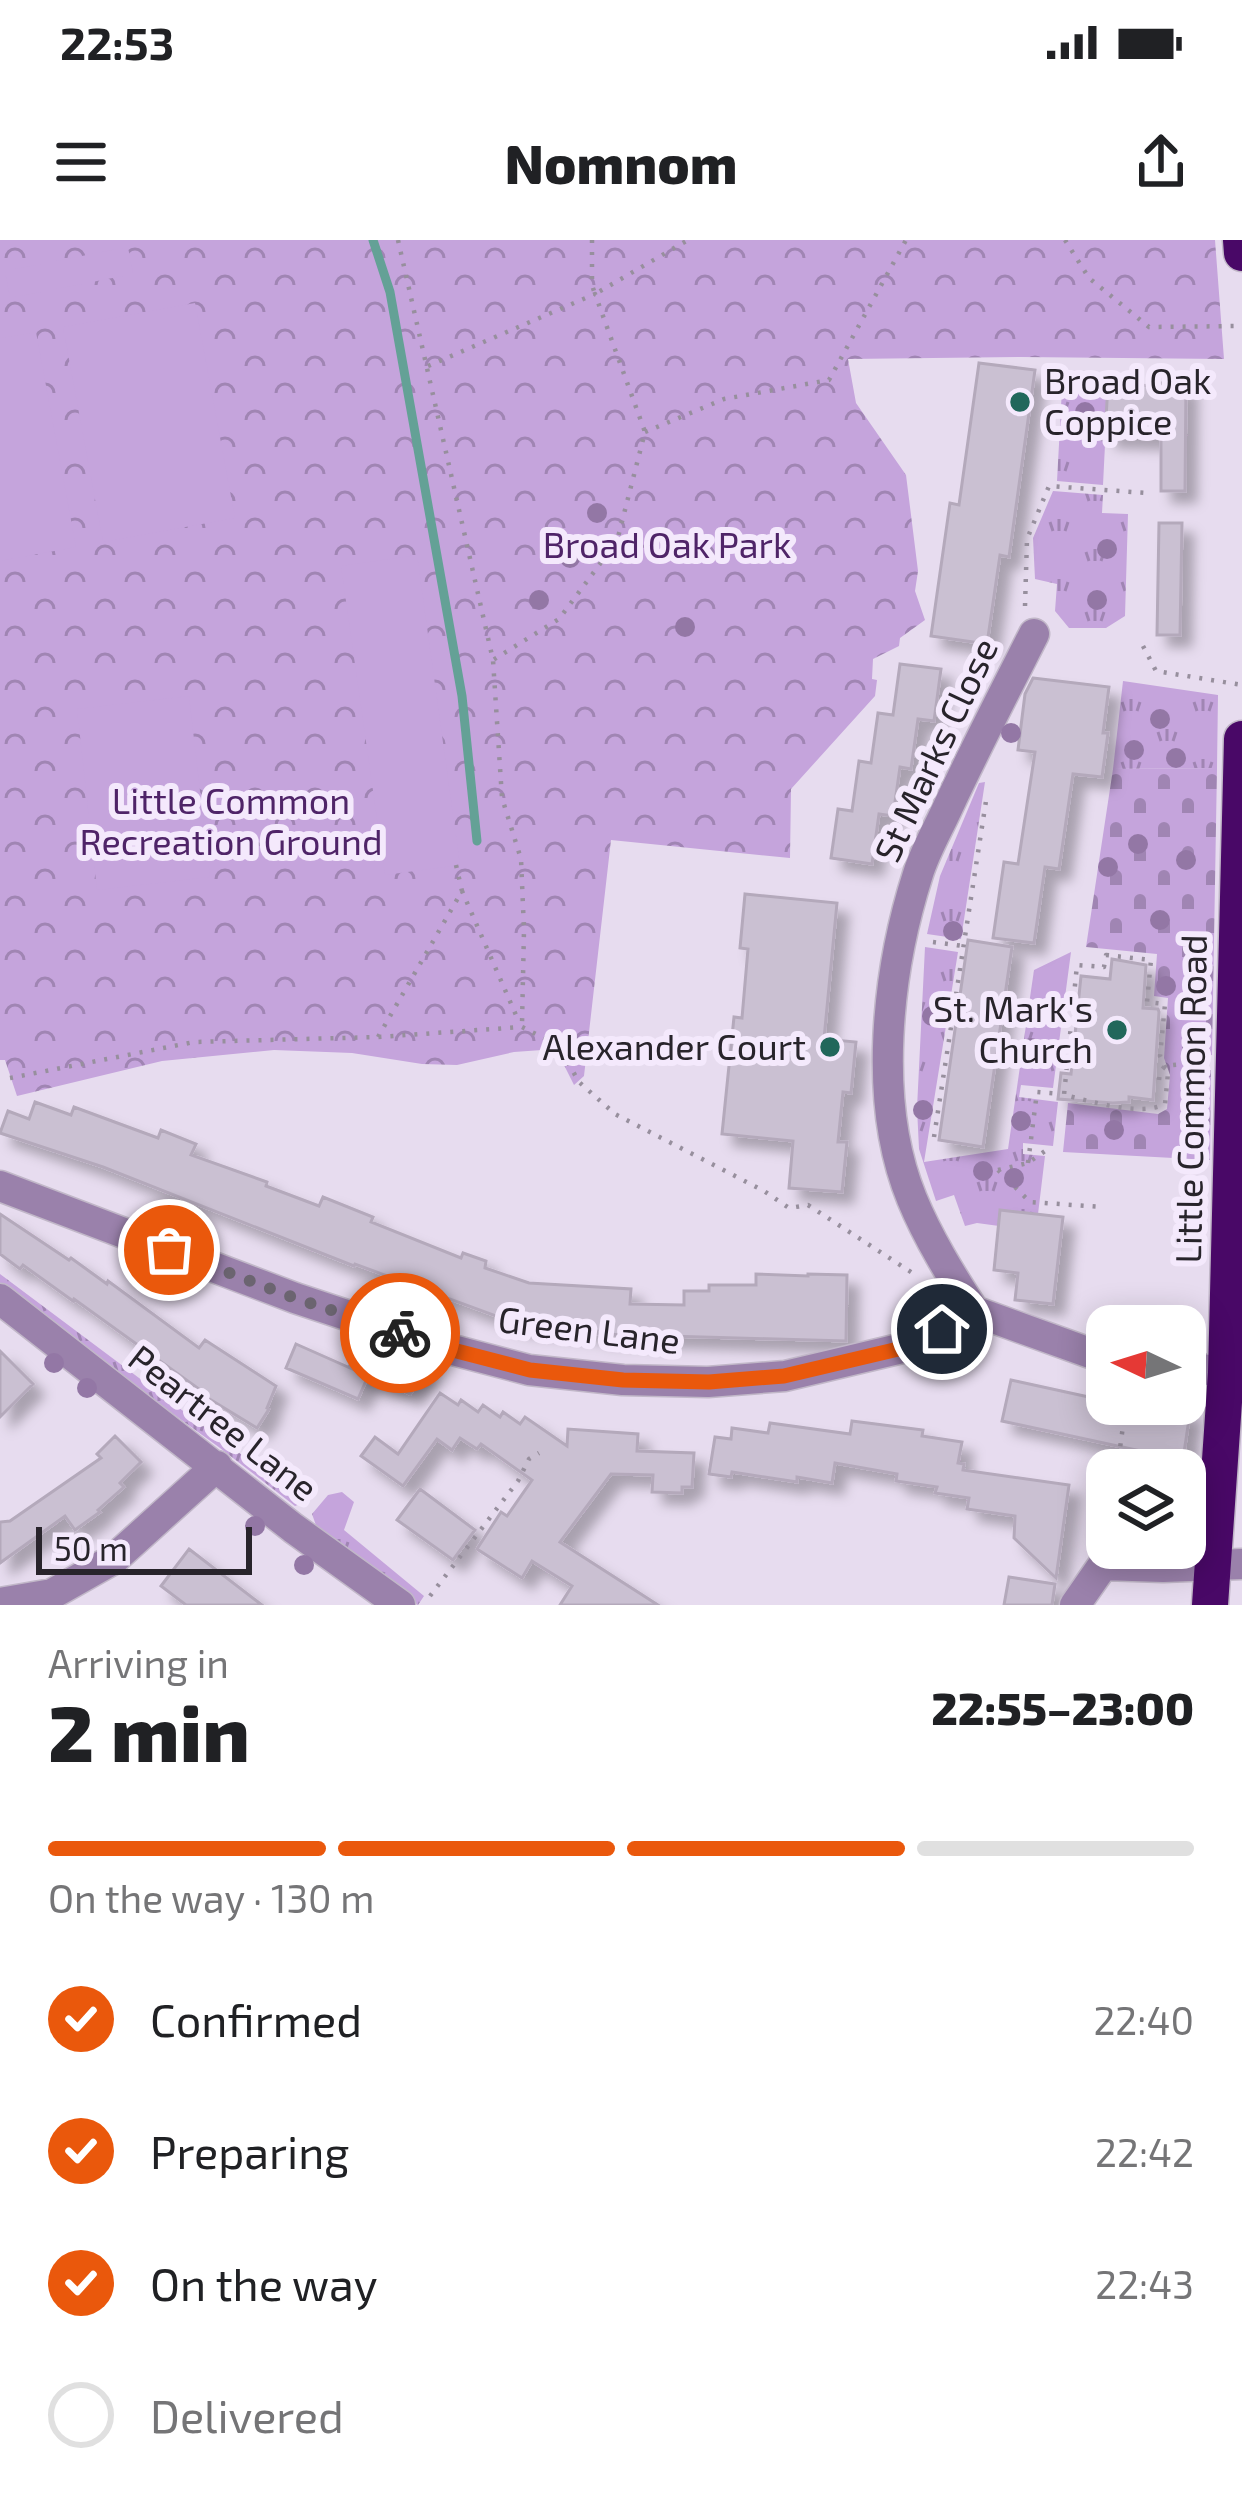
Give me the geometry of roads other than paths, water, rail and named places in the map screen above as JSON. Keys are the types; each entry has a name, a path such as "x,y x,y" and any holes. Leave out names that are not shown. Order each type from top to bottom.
{"highway":[{"path":"1241,240 1242,253"},
{"name":"Little Common Road","path":"1210,1605 1227,1565 1226,1372 1242,739"}],"street":[{"name":"St Marks Close","path":"974,1311 911,1198 896,1150 888,1102 888,1027 918,871 1034,634"},
{"name":"Green Lane","path":"0,1186 295,1298 449,1349 530,1370 666,1382 784,1376 911,1346 974,1311"},
{"name":"Peartree Lane","path":"0,1298 293,1528 414,1601"},
{"path":"974,1311 1086,1352"},
{"path":"1206,1369 1226,1372"},
{"path":"0,1603 52,1594 114,1558 217,1466"},
{"path":"1075,1605 1103,1565 1227,1565"}],"waterway":[{"path":"373,240 390,292 462,696 477,841"}],"place":[{"name":"Broad Oak Coppice","path":"1020,402"},
{"name":"St. Mark's Church","path":"1117,1030"},
{"name":"Alexander Court","path":"830,1047"}],"park label":[{"name":"Broad Oak Park","path":"667,545"},
{"name":"Little Common Recreation Ground","path":"231,822"}]}
